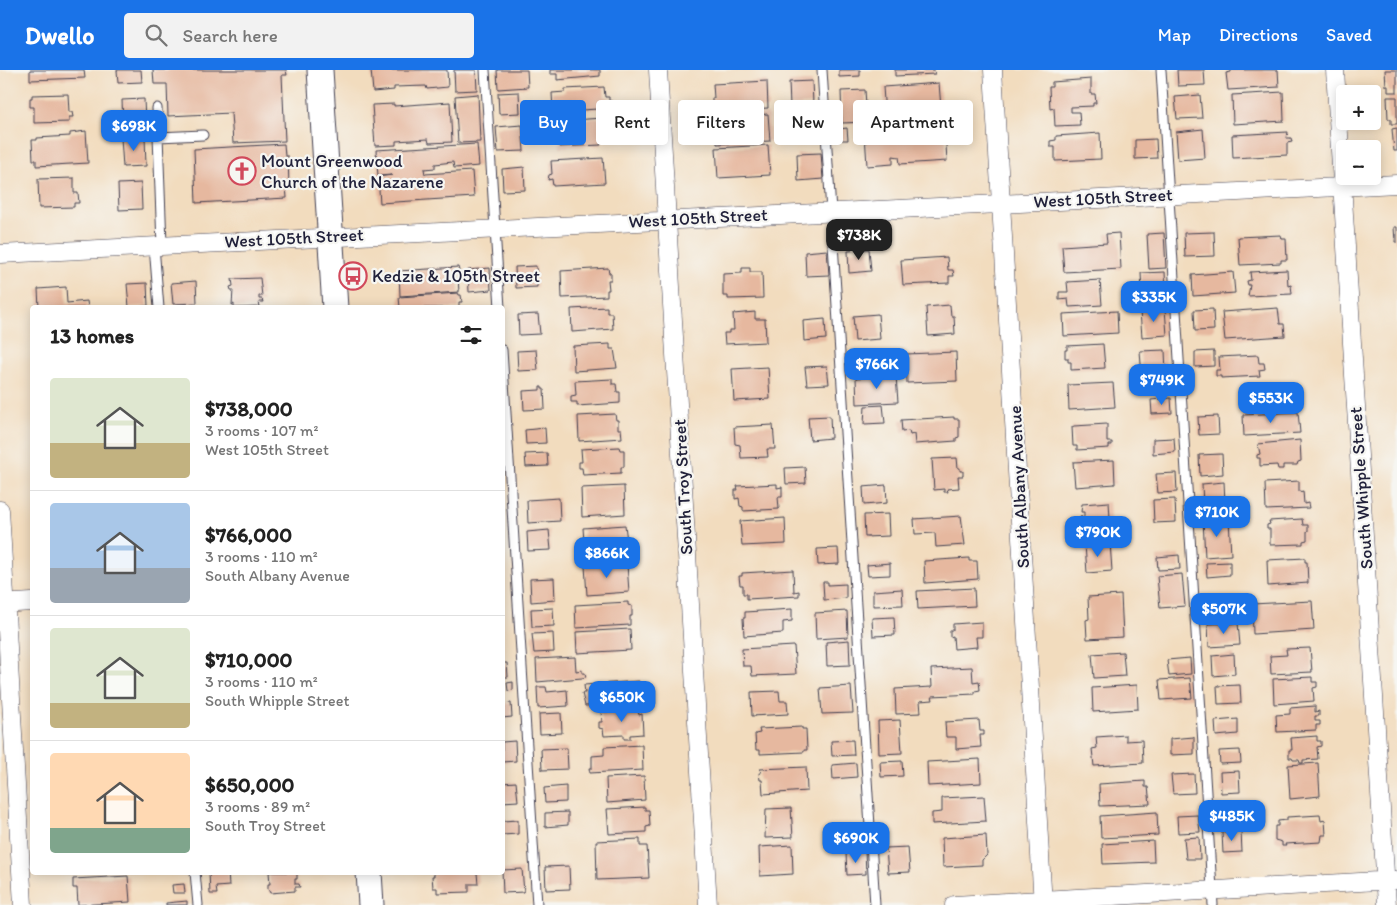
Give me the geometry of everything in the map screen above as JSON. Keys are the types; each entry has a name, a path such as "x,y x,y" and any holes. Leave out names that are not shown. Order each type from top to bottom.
{"main road":[{"path":"320,70 335,305"},
{"path":"369,875 371,905"}],"street":[{"name":"South Troy Street","path":"658,70 708,905"},
{"name":"South Albany Avenue","path":"993,70 1043,902"},
{"name":"South Whipple Street","path":"1335,70 1391,880 1386,905"},
{"name":"West 105th Street","path":"0,254 1397,184"},
{"path":"0,510 3,604 23,905"},
{"path":"3,604 30,602"},
{"path":"954,905 1213,898 1391,880"}],"lane":[{"path":"485,70 500,305"},
{"path":"822,70 875,905"},
{"path":"1161,70 1213,898"},
{"path":"157,108 159,305"},
{"path":"158,137 203,135"},
{"path":"505,398 537,905"},
{"path":"196,875 198,905"}],"building":[{"path":"30,70 84,70 85,78 30,80"},
{"path":"117,70 141,70 142,82 118,83"},
{"path":"153,70 286,70 287,75 282,75 285,141 233,143 231,113 168,116 167,84 154,84"},
{"path":"371,70 447,70 448,87 427,89 426,86 394,87 394,90 373,92"},
{"path":"454,70 476,70 477,90 455,91"},
{"path":"497,70 527,70 528,87 498,89"},
{"path":"550,70 600,70 600,76 557,80 557,74 550,74"},
{"path":"839,70 860,70 860,76 839,77"},
{"path":"895,70 934,70 935,74 895,76"},
{"path":"1177,70 1204,70 1205,85 1178,86"},
{"path":"1231,70 1278,70 1279,87 1228,90 1226,73 1231,72"},
{"path":"1385,70 1397,70 1397,92 1388,92"},
{"path":"1091,79 1091,94 1095,94 1096,103 1093,103 1093,106 1071,107 1071,112 1079,112 1080,125 1055,126 1054,108 1050,109 1049,87 1052,87 1052,82"},
{"path":"767,81 768,108 764,108 764,100 712,100 714,98 713,84"},
{"path":"812,81 813,100 790,100 789,82"},
{"path":"939,83 940,100 884,100 883,87"},
{"path":"604,87 605,97 609,97 609,100 596,100 596,109 586,110 586,100 552,100 552,93 565,92 565,89"},
{"path":"865,90 866,100 853,100 853,123 843,123 841,91"},
{"path":"519,92 520,113 499,114 498,93"},
{"path":"1283,92 1284,121 1233,124 1232,95"},
{"path":"68,94 69,112 72,112 73,117 69,117 69,122 34,123 34,107 30,107 32,95"},
{"path":"478,94 480,142 458,143 455,96"},
{"path":"1200,95 1202,118 1177,119 1175,97"},
{"path":"1387,97 1397,97 1397,124 1391,124 1391,119 1388,119"},
{"path":"144,99 145,122 123,124 122,100"},
{"path":"450,102 452,142 429,143 428,139 396,141 396,145 375,146 372,105 394,104 394,106"},
{"path":"764,114 768,114 770,141 764,141"},
{"path":"596,118 596,145 601,145 560,147 560,145 586,145 586,119"},
{"path":"520,125 520,145 524,145 524,151 498,152 496,127"},
{"path":"843,128 847,128 848,140 843,140"},
{"path":"1397,128 1397,151 1394,151 1392,129"},
{"path":"1203,129 1205,158 1178,160 1176,132"},
{"path":"86,131 88,163 36,166 36,160 33,160 32,140 70,136 70,133"},
{"path":"1288,132 1287,138 1291,138 1292,142 1287,143 1287,155 1233,158 1232,135"},
{"path":"1100,133 1101,159 1055,161 1055,147 1050,147 1050,141 1056,140 1056,136"},
{"path":"145,137 146,166 123,167 121,138"},
{"path":"1156,139 1157,158 1135,159 1135,140"},
{"name":"Mount Greenwood Church of the Nazarene","path":"284,144 285,156 288,156 289,186 286,186 287,198 196,203 194,149"},
{"path":"477,144 479,166 454,168 453,162 435,164 435,168 424,169 425,174 472,171 474,197 380,203 378,177 392,175 378,176 376,150"},
{"path":"768,145 770,175 718,178 716,148"},
{"path":"866,145 946,145 947,161 900,164 899,157 893,156 893,164 867,166"},
{"path":"821,153 823,179 798,181 797,154"},
{"path":"603,158 605,183 553,186 552,179 548,180 549,175 552,174 551,161"},
{"path":"524,167 525,190 503,191 502,169"},
{"path":"74,178 74,193 78,193 79,203 74,203 74,207 39,208 38,179"},
{"path":"141,183 142,209 119,210 118,184"},
{"path":"1394,227 1397,227 1397,242 1395,242"},
{"path":"1214,232 1215,256 1185,257 1184,233"},
{"path":"1119,233 1121,269 1064,272 1062,246 1107,243 1106,234"},
{"path":"1164,233 1166,268 1149,269 1147,234"},
{"path":"1281,235 1282,239 1286,239 1287,260 1281,260 1281,263 1240,265 1238,237"},
{"path":"869,249 871,271 849,273 848,251"},
{"path":"827,250 829,275 806,276 805,252"},
{"path":"947,257 948,270 953,270 954,276 949,276 949,283 903,285 901,260"},
{"path":"536,266 537,287 516,288 515,267"},
{"path":"458,267 461,278 458,278 459,292 400,296 399,271"},
{"path":"490,268 491,290 469,292 468,270"},
{"path":"608,268 609,273 611,273 611,280 608,280 609,290 607,290 607,296 562,298 561,271"},
{"path":"742,268 750,268 750,272 762,272 763,298 728,299 728,296 723,296 723,274 742,273"},
{"path":"1287,270 1288,286 1291,285 1292,294 1248,296 1250,285 1248,285 1247,281 1251,280 1250,272"},
{"path":"1165,272 1166,292 1142,293 1141,273"},
{"path":"1233,272 1235,293 1193,296 1192,275"},
{"path":"260,278 262,296 259,296 259,299 262,299 263,302 259,302 260,305 232,305 233,290 230,287 233,286 232,279"},
{"path":"1100,280 1102,305 1069,307 1068,299 1059,300 1059,292 1068,292 1067,282"},
{"path":"196,281 197,303 173,304 171,283"},
{"path":"147,283 148,305 129,305 127,284"},
{"path":"66,287 67,303 87,301 88,305 39,305 38,289"},
{"path":"458,293 461,295 462,302 459,302 459,305 400,305 399,297"},
{"path":"950,305 951,316 954,316 955,334 928,336 926,307"},
{"path":"607,307 607,313 612,313 613,329 572,332 571,309"},
{"path":"1278,308 1280,324 1284,324 1285,336 1225,340 1222,312"},
{"path":"1165,309 1167,335 1142,337 1140,311"},
{"path":"1213,309 1214,330 1195,331 1194,310"},
{"path":"1117,311 1118,333 1064,336 1063,314"},
{"path":"755,312 755,319 765,319 766,342 725,344 724,333 734,330 733,314"},
{"path":"538,314 540,334 519,335 518,315"},
{"path":"878,314 880,339 855,341 853,316"},
{"path":"825,319 826,339 804,341 803,321"},
{"path":"610,344 610,349 614,349 617,368 574,371 573,346"},
{"path":"1103,344 1105,368 1071,370 1071,362 1068,362 1068,358 1065,358 1067,346"},
{"path":"536,350 538,370 518,371 517,351"},
{"path":"1165,350 1166,375 1142,377 1140,351"},
{"path":"1214,351 1214,366 1195,367 1195,352"},
{"path":"956,352 957,381 907,383 906,354"},
{"path":"1258,355 1259,363 1264,363 1265,369 1259,370 1260,376 1221,378 1221,376 1216,376 1216,370 1220,370 1219,357"},
{"path":"827,366 829,384 807,385 805,367"},
{"path":"768,367 770,399 734,401 732,369"},
{"path":"896,376 898,402 857,404 856,378"},
{"path":"612,379 612,384 616,384 617,392 620,392 620,403 577,406 577,402 571,402 571,396 576,395 575,381"},
{"path":"1113,383 1115,407 1069,410 1068,385"},
{"path":"1297,385 1299,409 1243,411 1242,390"},
{"path":"540,387 544,389 545,409 524,410 523,391 540,390"},
{"path":"1171,398 1172,413 1152,414 1151,400"},
{"path":"883,405 885,423 864,424 865,406"},
{"path":"1298,412 1300,433 1244,436 1243,415"},
{"path":"615,414 616,420 618,420 618,429 621,429 622,438 579,441 578,416"},
{"path":"830,416 831,438 810,440 808,417"},
{"path":"1218,416 1219,434 1199,435 1198,417"},
{"path":"954,417 954,419 959,419 959,437 956,438 956,441 915,444 914,434 910,435 909,431 902,432 901,420"},
{"path":"1107,424 1107,442 1112,442 1109,448 1077,450 1077,446 1073,446 1072,427"},
{"path":"773,425 775,449 767,449 768,457 741,458 740,445 735,444 734,427"},
{"path":"545,428 546,443 526,444 525,430"},
{"path":"1174,438 1175,452 1153,454 1153,439"},
{"path":"1300,440 1301,461 1297,465 1283,465 1283,469 1278,469 1277,465 1260,466 1260,458 1257,458 1257,455 1260,454 1258,444"},
{"path":"619,447 620,450 624,450 624,467 621,467 621,473 583,475 582,468 579,468 579,462 582,462 581,449"},
{"path":"547,453 548,466 526,467 525,454"},
{"path":"1222,454 1223,474 1200,476 1199,455"},
{"path":"957,458 958,468 960,468 960,471 963,471 963,476 958,476 959,488 947,489 948,492 944,492 944,489 934,490 932,459"},
{"path":"1114,460 1115,484 1075,487 1073,462"},
{"path":"805,467 806,483 786,484 785,468"},
{"path":"1176,473 1177,492 1158,493 1156,474"},
{"path":"1299,481 1299,492 1303,491 1304,504 1308,503 1309,508 1266,510 1265,483"},
{"path":"1224,482 1225,503 1203,505 1202,484"},
{"path":"777,484 777,488 782,487 782,497 778,497 779,509 743,511 739,498 735,499 735,490 738,490 737,486"},
{"path":"886,485 887,503 864,505 863,487"},
{"path":"624,486 625,514 582,517 581,488"},
{"path":"559,498 560,521 528,523 527,500"},
{"path":"1175,499 1176,522 1154,523 1153,500"},
{"path":"1109,502 1111,535 1084,536 1084,532 1080,533 1080,517 1084,516 1084,512 1081,512 1082,504"},
{"path":"888,514 889,536 865,537 864,515"},
{"path":"961,516 965,545 936,547 935,533 915,534 914,519"},
{"path":"785,518 786,544 742,546 740,521"},
{"path":"1229,519 1231,555 1205,557 1203,520"},
{"path":"1302,519 1303,525 1308,525 1307,540 1303,541 1303,544 1270,545 1270,529 1267,529 1267,525 1270,524 1269,521"},
{"path":"625,525 627,541 630,541 631,547 626,547 627,553 585,555 583,528"},
{"path":"549,530 551,550 528,551 527,532"},
{"path":"1110,542 1112,571 1087,573 1085,544"},
{"path":"838,548 839,564 818,565 817,549"},
{"path":"1179,555 1180,569 1158,570 1157,557"},
{"path":"969,558 969,561 977,561 978,579 925,583 924,561"},
{"path":"1305,558 1305,562 1307,562 1308,583 1268,586 1267,560"},
{"path":"1230,562 1230,575 1207,577 1206,563"},
{"path":"890,563 890,575 868,576 867,565"},
{"path":"627,564 629,592 587,595 585,566"},
{"path":"793,570 794,592 799,591 799,596 747,599 747,594 743,594 743,585 740,585 739,576 742,576 742,573"},
{"path":"1182,574 1185,606 1160,608 1157,576"},
{"path":"554,578 555,600 531,602 530,579"},
{"path":"823,582 828,582 828,585 846,584 846,598 824,600"},
{"path":"974,588 975,606 918,609 917,591"},
{"path":"902,589 903,605 873,606 873,591"},
{"path":"1121,595 1123,637 1087,639 1086,620 1089,619 1088,597"},
{"path":"1312,601 1314,630 1253,634 1252,604"},
{"path":"628,602 628,605 632,606 630,625 576,628 575,605"},
{"path":"553,608 554,626 532,627 531,609"},
{"path":"792,609 792,621 783,622 783,633 744,636 743,618 745,618 745,612"},
{"path":"847,611 848,637 816,639 815,613"},
{"path":"894,617 895,635 873,636 872,618"},
{"path":"982,622 982,637 976,637 977,647 954,649 953,636 950,637 950,630 953,630 953,624"},
{"path":"1238,623 1240,645 1209,647 1208,624"},
{"path":"630,629 631,650 577,653 576,632"},
{"path":"553,633 554,652 534,653 532,634"},
{"path":"849,640 850,665 827,666 826,642"},
{"path":"794,646 796,674 752,676 751,666 743,666 742,649"},
{"path":"1310,648 1312,672 1271,674 1270,656 1287,655 1286,649"},
{"path":"1123,652 1125,676 1094,678 1092,654"},
{"path":"1234,654 1235,674 1213,676 1212,656"},
{"path":"575,657 576,671 582,670 586,677 537,682 536,659"},
{"path":"1190,658 1191,674 1169,676 1167,660"},
{"path":"505,663 507,663 508,677 505,677"},
{"path":"972,667 973,682 979,681 980,690 975,691 975,694 932,696 933,700 920,701 921,713 896,714 895,689 932,687 931,669"},
{"path":"1312,677 1312,682 1317,682 1317,687 1313,688 1314,701 1274,704 1273,679"},
{"path":"1190,678 1192,698 1161,700 1159,680"},
{"path":"639,681 640,703 585,706 582,693 585,693 584,685"},
{"path":"513,682 513,690 508,691 507,683"},
{"path":"1137,685 1138,709 1093,712 1092,688"},
{"path":"1240,685 1241,703 1218,704 1217,686"},
{"path":"851,686 853,713 822,714 820,688"},
{"path":"537,687 546,687 547,692 567,690 568,706 538,708"},
{"path":"779,691 780,701 787,701 788,714 752,716 751,692"},
{"path":"511,703 512,717 505,718 505,704"},
{"path":"1315,706 1315,712 1319,711 1319,716 1315,716 1315,721 1320,721 1320,725 1316,725 1316,730 1277,732 1276,715 1290,714 1290,708"},
{"path":"638,710 639,715 642,714 643,734 630,735 630,739 624,739 624,735 604,736 603,729 599,728 599,722 602,722 601,712"},
{"path":"561,713 562,733 540,734 539,714"},
{"path":"1238,719 1238,734 1216,736 1215,721"},
{"path":"900,720 902,753 879,754 878,721"},
{"path":"979,720 980,731 984,731 984,735 980,735 981,747 956,749 956,737 946,737 945,722"},
{"path":"802,727 802,729 806,729 807,750 804,750 804,752 760,754 760,750 756,750 755,734 760,733 759,729"},
{"path":"1126,735 1126,741 1142,740 1143,763 1094,766 1092,749 1097,748 1096,737"},
{"path":"1317,736 1317,741 1321,741 1321,746 1317,747 1318,759 1303,760 1303,763 1300,763 1299,760 1289,758 1289,750 1292,750 1291,738"},
{"path":"1194,737 1194,754 1170,755 1170,739"},
{"path":"853,740 854,755 832,756 831,741"},
{"path":"515,741 516,761 505,762 505,742"},
{"path":"642,745 643,770 590,773 589,768 592,768 592,756 604,755 604,747"},
{"path":"567,748 568,769 542,770 541,749"},
{"path":"1240,750 1241,763 1220,764 1219,751"},
{"path":"980,759 981,783 928,786 927,762"},
{"path":"902,761 903,776 881,777 880,762"},
{"path":"856,763 857,777 833,779 832,765"},
{"path":"1318,763 1320,796 1290,799 1288,765"},
{"path":"806,767 807,791 763,794 760,769"},
{"path":"1239,771 1240,792 1221,793 1220,772"},
{"path":"1194,774 1195,793 1173,794 1171,775"},
{"path":"644,776 645,800 607,803 606,778"},
{"path":"1145,781 1145,787 1148,787 1150,804 1100,806 1099,784"},
{"path":"516,782 518,801 505,802 505,783"},
{"path":"566,786 566,802 545,803 544,788"},
{"path":"984,796 986,821 932,824 932,813 942,812 942,798"},
{"path":"645,807 645,810 649,810 650,826 646,827 646,832 609,834 607,809"},
{"path":"791,808 793,837 765,838 766,809"},
{"path":"568,812 568,825 545,827 545,813"},
{"path":"1157,812 1158,835 1101,838 1100,816"},
{"path":"1198,815 1200,832 1178,833 1177,816"},
{"path":"1320,815 1321,821 1325,820 1326,835 1322,835 1321,842 1285,844 1286,846 1282,846 1282,842 1275,840 1275,826 1278,826 1278,821 1287,820 1287,817"},
{"path":"518,820 518,834 505,835 505,821"},
{"path":"1241,831 1242,852 1223,853 1222,832"},
{"path":"986,835 987,855 982,860 982,865 943,867 942,838"},
{"path":"1199,837 1200,859 1186,859 1184,838"},
{"path":"640,839 640,846 647,846 649,878 597,880 596,841"},
{"path":"1153,841 1154,862 1103,864 1102,844"},
{"path":"792,845 793,874 760,876 759,847"},
{"path":"908,847 910,872 888,873 886,848"},
{"path":"865,852 866,874 847,875 846,853"},
{"path":"569,866 570,889 546,890 545,867"},
{"path":"522,869 524,892 503,893 502,875 505,875 505,870"},
{"path":"209,875 228,875 229,886 216,887 217,894 210,894"},
{"path":"269,875 297,875 295,884 299,884 300,887 295,887 295,891 270,893 268,884 270,884"},
{"path":"477,875 478,884 469,884 469,892 437,893 437,888 433,888 432,876"},
{"path":"128,876 130,902 78,905 77,888 73,888 73,879"},
{"path":"184,884 185,893 173,893 172,885"},
{"path":"187,901 187,905 166,905 166,903"}],"place":[{"name":"Mount Greenwood Church of the Nazarene","path":"242,171"},
{"name":"Kedzie & 105th Street","path":"353,276"}]}
